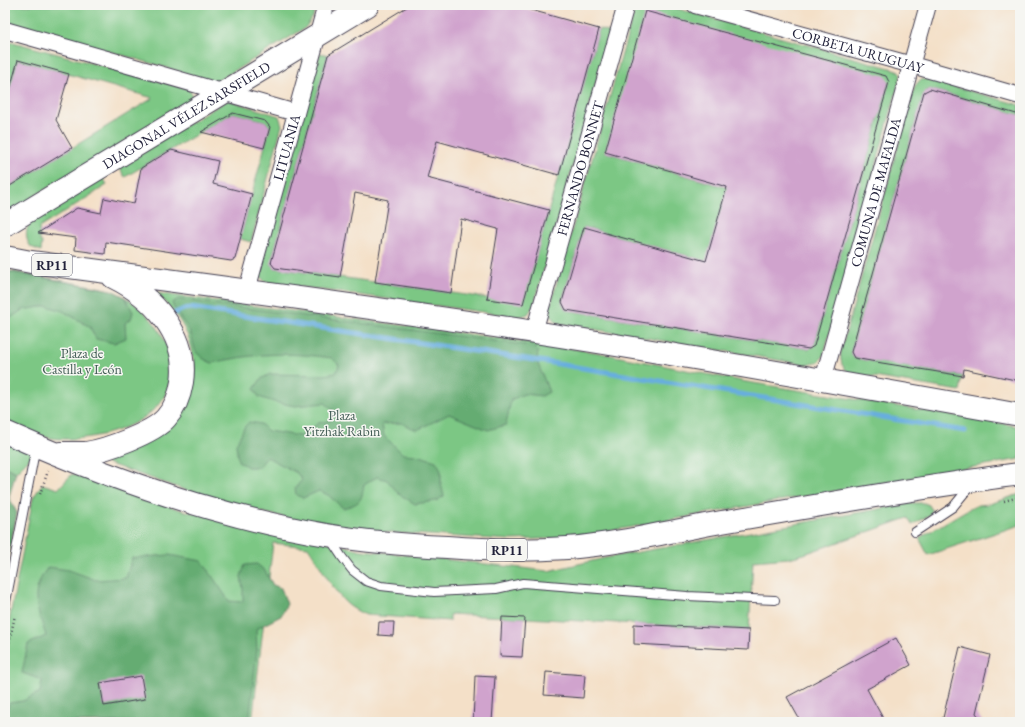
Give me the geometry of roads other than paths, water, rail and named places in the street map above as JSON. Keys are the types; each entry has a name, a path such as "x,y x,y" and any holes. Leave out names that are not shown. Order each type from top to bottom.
{"main road":[{"name":"DIAGONAL VÉLEZ SARSFIELD","path":"5,225 368,5"},
{"name":"RP11","path":"5,257 31,262 247,290 534,332 824,380 1020,415"},
{"path":"45,450 86,453 99,450 140,435 153,428 166,418 176,404 181,391 183,362 180,347 165,319 154,305 132,286 100,271"},
{"name":"RP11","path":"5,432 114,478 217,510 255,520 328,535 414,545 487,550 569,548 613,542 858,498 1020,474"}],"street":[{"name":"LITUANIA","path":"247,290 326,5"},
{"name":"FERNANDO BONNET","path":"534,332 626,5"},
{"name":"CORBETA URUGUAY","path":"695,5 1020,96"},
{"name":"COMUNA DE MAFALDA","path":"824,380 928,5"},
{"path":"5,30 296,113"}],"lane":[{"path":"5,607 45,450"},
{"path":"915,532 953,507 975,480"},
{"path":"328,535 352,570 366,581 381,586 434,592 496,589 523,583 687,596 775,600"}],"waterway":[{"path":"175,313 191,308 540,361 965,431"}],"park label":[{"name":"Plaza de Castilla y León","path":"82,362"},
{"name":"Plaza Yitzhak Rabin","path":"342,424"}]}
